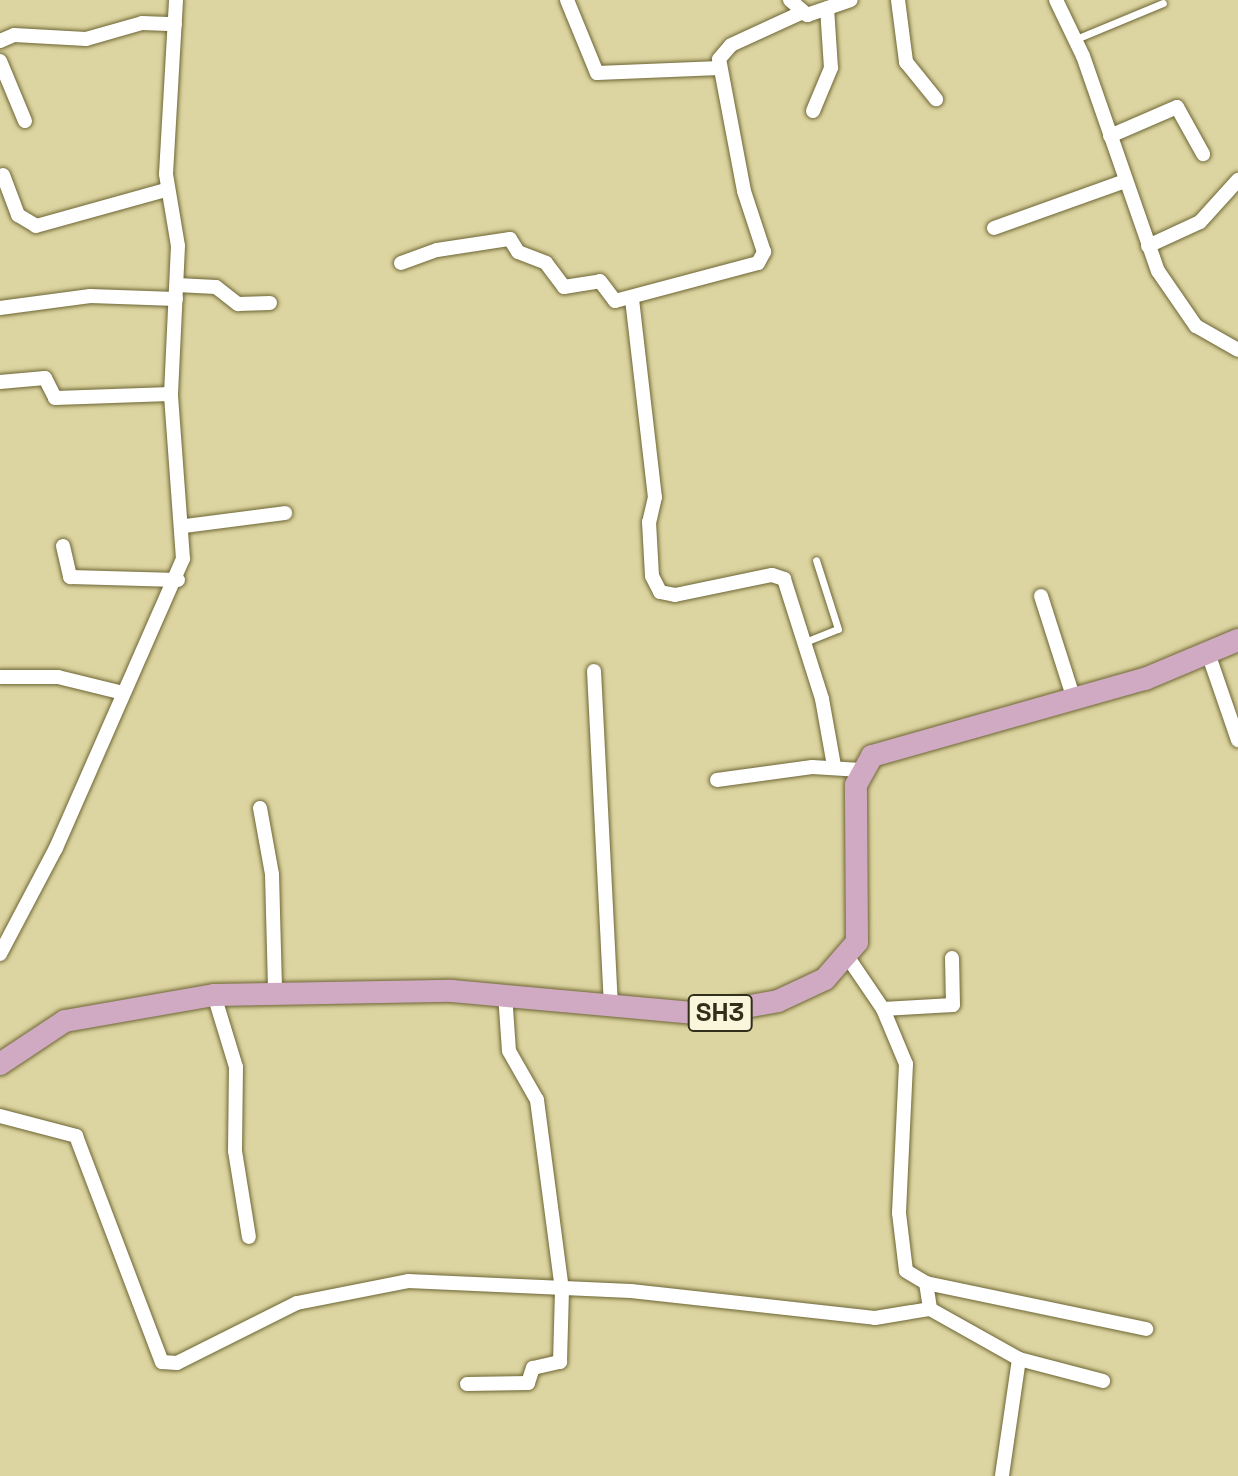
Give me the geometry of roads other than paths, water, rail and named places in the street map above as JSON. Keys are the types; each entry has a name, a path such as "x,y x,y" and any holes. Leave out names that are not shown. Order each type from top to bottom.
{"main road":[{"path":"849,959 860,918 861,770 887,747 1209,656 1238,640"},
{"name":"SH3","path":"0,1064 65,1021 214,995 275,991 505,994 706,1014 743,1010 806,991 849,959"}],"street":[{"path":"0,954 56,848 119,692 178,580 185,526 171,394 178,234 166,190 176,0"},
{"path":"567,0 597,73 720,68"},
{"path":"790,0 801,13"},
{"path":"401,263 437,250 510,239 518,252 546,263 564,287 600,281 612,300 632,299 763,259 720,68 731,45 801,13 851,0"},
{"path":"898,0 906,62 936,99"},
{"path":"1056,0 1076,39 1148,246 1196,326 1238,350"},
{"path":"813,111 831,68 827,8"},
{"path":"0,41 175,24"},
{"path":"0,61 25,121"},
{"path":"1110,136 1177,107 1203,154"},
{"path":"3,175 18,215 36,226 166,190"},
{"path":"1148,246 1200,222 1238,180"},
{"path":"994,228 1125,181"},
{"path":"0,308 90,296 216,287 238,304 270,303"},
{"path":"632,299 653,469 649,522 657,587 675,595 780,576 805,642 834,766"},
{"path":"0,382 45,378 55,398 171,394"},
{"path":"185,526 285,513"},
{"path":"63,546 70,577 178,580"},
{"path":"1041,596 1073,696"},
{"path":"1209,656 1234,716 1238,740"},
{"path":"594,671 611,1003"},
{"path":"0,677 58,677 119,692"},
{"path":"717,780 834,766 861,770"},
{"path":"260,808 272,874 275,991"},
{"path":"883,1009 953,1005 952,958"},
{"path":"849,959 883,1009 909,1079 899,1213 906,1271 926,1283 1146,1329"},
{"path":"467,1384 528,1383 533,1368 559,1364 562,1290 535,1089 509,1051 505,994"},
{"path":"214,995 236,1067 235,1151 249,1237"},
{"path":"0,1116 76,1136 162,1362 177,1363 297,1303 363,1287 441,1279 875,1318 930,1309 1019,1359 1103,1381"},
{"path":"926,1283 930,1309"},
{"path":"1002,1476 1019,1359"}],"lane":[{"path":"1076,39 1163,3"},
{"path":"805,642 838,629 816,560"}]}
